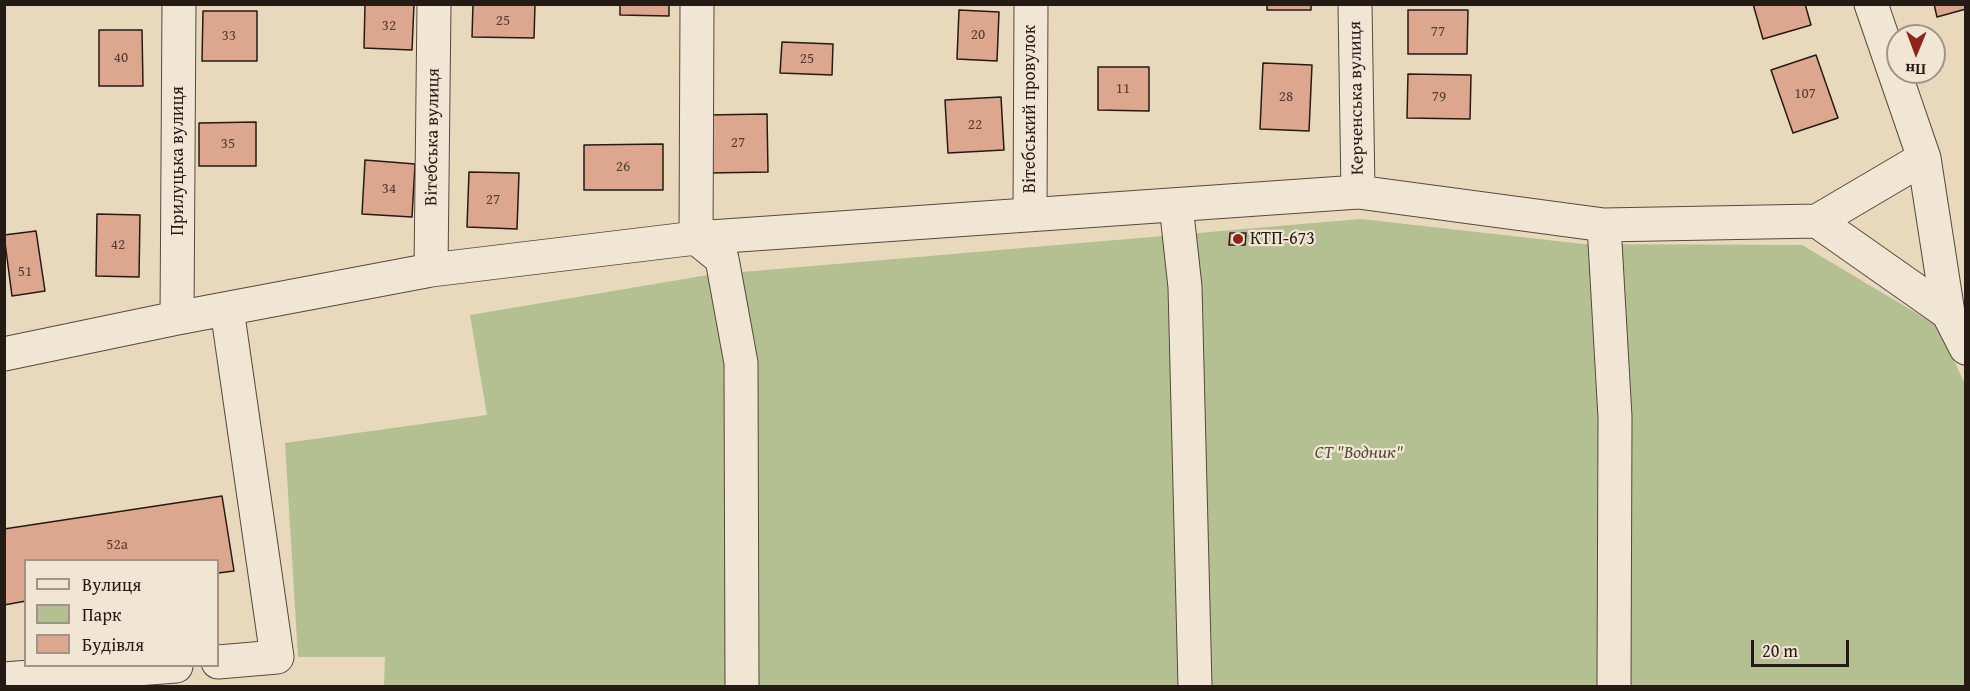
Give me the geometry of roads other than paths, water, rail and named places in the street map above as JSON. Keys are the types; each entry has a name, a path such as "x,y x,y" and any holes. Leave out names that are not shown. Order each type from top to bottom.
{"street":[{"name":"Прилуцька вулиця","path":"177,318 179,4"},
{"name":"Вітебська вулиця","path":"431,270 434,4"},
{"path":"696,238 697,4"},
{"name":"Вітебський провулок","path":"1030,4 1030,213"},
{"name":"Керченська вулиця","path":"1355,4 1358,192"},
{"path":"1871,4 1924,158 1948,314 1965,348"},
{"path":"4,354 177,318 431,270 696,238 1030,213 1358,192 1604,225 1817,221 1924,158"},
{"path":"1176,205 1185,287 1195,687"},
{"path":"1817,221 1948,314"},
{"path":"1604,225 1615,417 1614,687"},
{"path":"696,238 722,259 741,363 742,687"},
{"path":"219,662 277,657 227,309"},
{"path":"4,679 163,667"}],"place":[{"name":"КТП-673","path":"1238,239"}],"park label":[{"name":"СТ \"Водник\"","path":"1359,453"}]}
